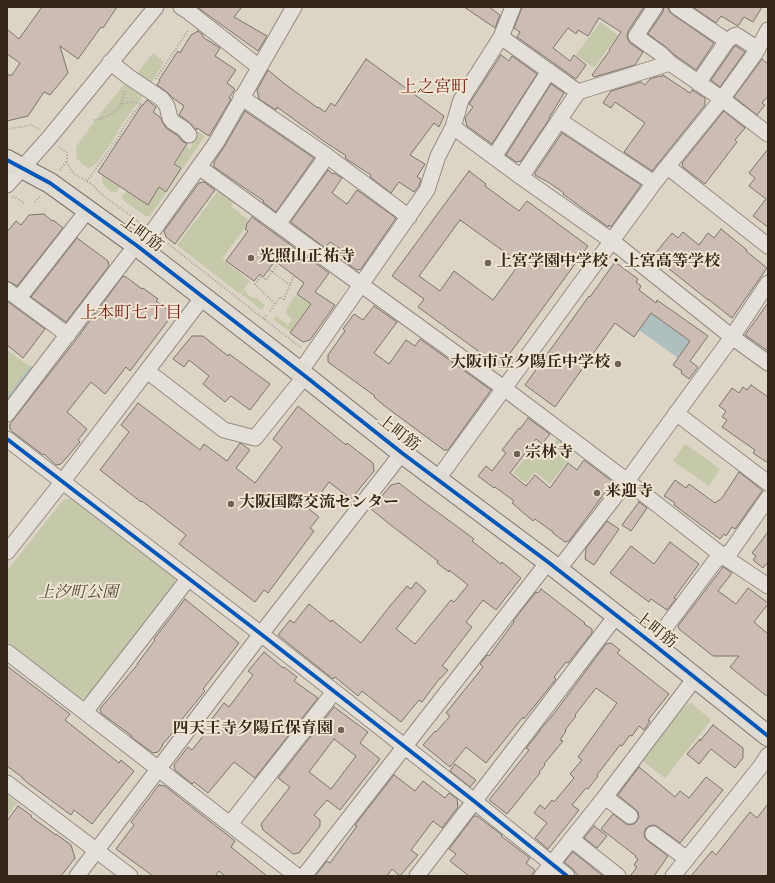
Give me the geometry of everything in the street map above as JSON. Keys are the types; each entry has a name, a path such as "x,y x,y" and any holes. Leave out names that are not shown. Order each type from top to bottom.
{"main road":[{"name":"上町筋","path":"14,164 50,183 204,297 437,480 553,566 768,736"}],"street":[{"path":"10,190 14,164 49,138 156,7"},
{"path":"181,7 259,67"},
{"path":"7,414 138,247 153,232 216,143 294,7"},
{"path":"147,371 224,430 255,438 302,374 361,285 427,190 438,156 453,127 461,100 501,37 512,7"},
{"path":"655,7 636,36 661,54 670,63 722,99 768,134"},
{"path":"676,7 727,41"},
{"path":"437,480 505,389 654,183 761,53 768,30"},
{"path":"698,83 727,41 736,35 761,53"},
{"path":"501,37 578,92"},
{"path":"110,62 164,101 170,118 173,122 184,129 189,141"},
{"path":"521,177 578,92 670,63"},
{"path":"494,157 549,71"},
{"path":"242,96 327,156 409,217"},
{"path":"158,97 165,108 164,119"},
{"path":"559,120 654,183"},
{"path":"453,127 612,241 732,337 768,362"},
{"path":"278,224 327,156"},
{"path":"198,167 505,389 723,556 768,586"},
{"path":"668,167 768,246"},
{"path":"68,335 13,294 86,210"},
{"path":"304,876 404,747 553,566 627,481 732,337 768,283"},
{"path":"7,552 204,297"},
{"path":"676,413 768,483"},
{"path":"7,439 261,634 567,876"},
{"path":"77,876 261,634 402,453"},
{"path":"653,644 716,562 731,551 768,498"},
{"path":"86,712 188,579"},
{"path":"417,876 616,616"},
{"path":"7,652 297,876"},
{"path":"542,876 605,797 695,678"},
{"path":"230,824 334,692"},
{"path":"676,875 686,859 761,766 768,755"},
{"path":"7,783 130,876"},
{"path":"605,797 630,816"},
{"path":"653,834 686,859"},
{"path":"571,838 618,876"}],"path":[{"path":"94,120 110,115 118,109 121,104 131,102 141,104"},
{"path":"7,130 32,125"},
{"path":"67,153 68,165 74,174 92,184 101,194 153,232 300,347 306,347"},
{"path":"10,190 24,203"},
{"path":"275,304 255,284 261,276 266,280 278,263 278,255"},
{"path":"272,271 290,285"},
{"path":"270,311 280,297 284,299 294,276"},
{"path":"264,319 267,314"}],"green space":[{"path":"600,22 618,35 594,68 576,55"},
{"path":"153,53 164,62 149,87 135,76"},
{"path":"126,82 143,96 122,124 114,139 96,164 89,168 77,159 76,147"},
{"path":"178,119 205,136 170,186 181,168 175,164 186,147 190,149 193,142"},
{"path":"102,175 120,187 116,192 112,192 103,184"},
{"path":"159,188 166,193 150,216 145,216 123,200 122,197 126,191 148,205"},
{"path":"218,191 234,202 231,206 249,221 222,259 250,281 240,294 177,245"},
{"path":"245,289 247,294 258,299 265,305 262,310 241,294"},
{"path":"297,295 310,304 290,332 273,319 276,316 288,325 292,320 286,313 286,310"},
{"path":"7,350 32,368 7,400"},
{"path":"558,437 576,451 550,484 535,472 526,483 513,473 536,444 547,452"},
{"path":"685,444 720,469 709,486 673,461"},
{"name":"上汐町公園","path":"71,498 175,577 176,584 88,697 80,699 7,641 7,571 63,500"},
{"path":"691,703 711,720 665,778 641,760 686,705"},
{"path":"7,795 17,802 7,817"}],"shaded area":[{"path":"651,313 690,341 678,358 639,330"}],"building":[{"path":"42,7 117,7 103,28 101,27 78,59 60,46 68,73 50,95 44,92 28,116 7,121 7,75 12,75 20,63 7,54 7,29 19,39"},
{"path":"197,7 242,7 234,17 267,36 258,51"},
{"path":"464,7 489,7 500,15 495,28"},
{"path":"522,7 644,7 628,31 627,36 630,43 643,52 635,65 594,77 592,75 621,32 599,18 588,36 578,30 576,34 568,28 553,48 570,61 574,55 586,65 576,79 517,37 520,32 514,28"},
{"path":"664,7 668,7 672,14 714,43 696,70 648,34 663,12"},
{"path":"693,7 762,7 753,22 744,17 738,26 721,16 716,23"},
{"path":"198,31 204,38 220,48 215,56 236,70 227,83 235,89 229,98 231,99 209,136 197,128 196,130 189,122 179,115 184,106 157,85 178,51 180,53 191,35"},
{"path":"736,46 745,52 720,87 711,80"},
{"path":"501,55 509,61 512,56 537,74 492,144 467,126 465,118 473,107 469,104"},
{"path":"366,59 444,116 439,127 434,123 410,155 425,164 417,177 421,179 419,186 414,192 399,182 391,193 370,177 371,175 345,158 345,155 277,107 276,110 259,99 257,90 268,70 286,85 325,112 331,103 335,106"},
{"path":"762,59 768,64 768,96 762,103 765,105 757,115 734,97"},
{"path":"663,75 690,93 692,90 705,98 705,105 652,171 624,152 645,123 615,102 611,108 603,103 611,91 641,82 645,85 650,79 660,76 662,77"},
{"path":"551,84 564,93 550,118 521,161 516,162 506,155"},
{"path":"147,100 156,107 153,112 160,117 166,128 187,144 174,164 181,168 166,192 159,187 148,205 98,172 142,105"},
{"path":"245,111 314,158 276,212 263,202 264,201 214,167 214,162"},
{"path":"724,111 745,128 735,140 737,142 705,184 683,167 682,163"},
{"path":"562,133 641,185 611,227 609,225 608,227 563,194 564,193 535,175"},
{"path":"768,149 768,227 753,216 766,199 749,186 755,178 749,173"},
{"path":"328,170 342,178 332,193 347,204 357,190 396,218 361,269 357,270 342,260 347,253 330,242 325,248 291,221"},
{"path":"469,171 486,184 485,186 519,211 527,201 588,246 500,367 418,307 424,299 392,276","holes":["460,220 520,263 493,300 454,271 440,291 419,276"]},
{"path":"204,182 215,190 175,244 166,237 164,231 199,183"},
{"path":"44,214 63,228 17,286 7,281 7,232 16,221 21,225 29,215"},
{"path":"252,217 329,273 315,292 335,305 310,340 303,342 290,333 311,304 297,294 304,283 275,261 263,277 260,274 254,281 226,261 248,231 245,229 247,226 246,225"},
{"path":"721,229 767,268 732,318 653,256 672,233 678,238 683,232 699,245 708,233 714,238"},
{"path":"77,238 108,261 109,266 66,322 31,297"},
{"path":"615,262 638,279 636,282 641,286 639,290 656,303 657,300 708,336 690,361 698,367 689,379 681,373 682,371 673,365 690,341 651,313 634,337 615,323 555,407 525,385"},
{"path":"123,276 158,299 156,301 173,314 130,371 126,367 105,394 91,382 67,412 87,429 78,440 80,442 61,464 56,465 44,454 43,455 14,433 10,429 10,424 75,341"},
{"path":"7,301 45,329 23,358 7,345"},
{"path":"768,303 768,351 745,335"},
{"path":"374,306 397,322 374,353 389,364 406,340 415,346 420,339 491,390 448,450 444,450 386,407 374,397 375,396 328,362 328,355 345,331 343,329 354,314 363,320"},
{"path":"192,336 203,336 228,356 229,354 270,384 250,410 231,396 225,402 203,384 209,376 189,360 184,367 173,359"},
{"path":"751,385 768,397 768,463 753,453 755,450 722,427 727,420 722,417 726,411 719,406 732,388 739,393 743,387 747,390"},
{"name":"大阪国際交流センター","path":"138,403 200,450 204,444 227,461 240,443 242,444 250,450 236,468 255,483 282,447 273,439 298,406 346,445 347,443 373,463 374,471 351,499 329,482 309,509 319,517 310,528 314,531 268,593 264,590 255,602 179,544 186,535 100,470 129,432 121,425"},
{"path":"528,418 550,434 542,444 536,439 510,473 526,486 535,475 550,488 568,463 577,470 584,460 613,482 569,541 565,542 535,519 533,521 512,503 514,501 478,476 486,466 492,471 506,453 502,450"},
{"path":"739,472 762,491 735,529 732,527 726,536 724,534 720,539 664,496 675,480 686,488 689,484 715,503 722,498"},
{"path":"399,483 474,539 472,541 501,564 502,562 521,578 496,610 483,600 466,622 472,627 442,666 448,670 422,702 419,700 401,722 362,691 358,696 335,677 333,679 278,635 290,620 294,623 309,604 331,622 332,620 361,643 407,586 411,589 416,582 426,591 396,629 415,644 451,600 454,602 468,585 449,570 449,572 437,563 438,561 371,509 391,485"},
{"path":"639,502 647,508 631,531 622,525"},
{"path":"607,521 619,529 594,565 585,559 586,548"},
{"path":"768,532 768,562 763,568 753,560 756,556 752,553"},
{"path":"670,542 699,564 667,610 651,599 649,602 610,573 631,546 654,564"},
{"path":"723,567 732,573 718,591 736,604 748,588 768,603 754,622 768,634 768,697 730,667 739,656 713,656 679,629 678,626"},
{"path":"541,589 592,629 592,633 568,663 566,662 554,677 556,679 486,763 466,747 450,767 423,745 450,716 446,713 483,667 480,664 487,655 489,656 514,622 513,621 536,592 538,593"},
{"path":"185,599 239,643 203,689 205,691 174,729 175,730 158,752 153,753 101,713 100,709 138,664 155,640 154,639"},
{"path":"611,643 620,650 617,653 669,694 648,720 650,721 644,730 639,726 622,746 620,745 588,789 586,788 572,805 579,810 548,849 535,838 547,823 534,813 540,805 545,809 552,800 554,802 574,778 570,774 582,760 578,757 617,703 596,688 565,730 566,731 560,740 563,741 544,764 545,765 539,772 540,773 507,814 489,800 529,750 526,748 553,715 606,644"},
{"path":"264,652 283,668 284,667 297,677 294,681 318,698 255,778 234,762 208,793 194,782 192,784 175,770 174,765 188,747 192,750 204,735 201,733 224,703 229,707 253,675 248,671"},
{"path":"7,666 70,714 65,720 119,763 121,760 134,771 92,824 74,810 71,815 7,766"},
{"path":"334,707 368,732 360,743 380,759 340,810 327,800 314,815 320,820 320,826 299,853 293,854 263,830 261,824 290,787 278,778","holes":["334,739 356,756 331,789 309,772"]},
{"path":"713,725 743,748 743,758 735,768 711,749 699,764 687,754"},
{"path":"455,764 476,780 470,787 450,771"},
{"path":"639,767 675,797 680,791 689,798 706,777 723,790 680,843 654,825 646,828 644,833 645,838 668,856 654,876 630,876 637,867 634,865 638,859 601,829 613,814 628,825 634,824 637,821 639,817 638,812 618,795"},
{"path":"394,775 415,791 423,781 445,798 449,793 457,799 458,807 442,828 433,821 411,850 418,855 400,876 392,869 387,876 315,876 327,861 330,863 357,826 355,825"},
{"path":"159,785 165,786 235,841 231,847 267,876 225,876 219,871 215,876 153,876 116,849 134,825 131,822"},
{"path":"768,804 768,876 691,876 712,851 716,855 750,812 757,818"},
{"path":"18,806 71,845 75,858 61,876 7,876 7,821"},
{"path":"474,816 477,816 530,858 526,863 535,870 531,876 469,876 450,861 456,854 449,849"},
{"path":"594,826 607,836 597,848 584,838"},
{"path":"573,852 603,876 579,876 565,863"}],"waterway":[{"path":"7,400 31,368"}],"cycle path":[{"path":"7,160 50,183 136,245 402,453 548,562 768,736"},
{"path":"7,439 261,634 567,876"}],"place":[{"name":"光照山正祐寺","path":"251,258"},
{"name":"上宮学園中学校・上宮高等学校","path":"488,263"},
{"name":"大阪市立夕陽丘中学校","path":"618,364"},
{"name":"宗林寺","path":"517,454"},
{"name":"来迎寺","path":"597,493"},
{"name":"大阪国際交流センター","path":"231,504"},
{"name":"四天王寺夕陽丘保育園","path":"341,730"}],"district":[{"name":"上之宮町","path":"434,88"},
{"name":"上本町七丁目","path":"131,314"}]}
